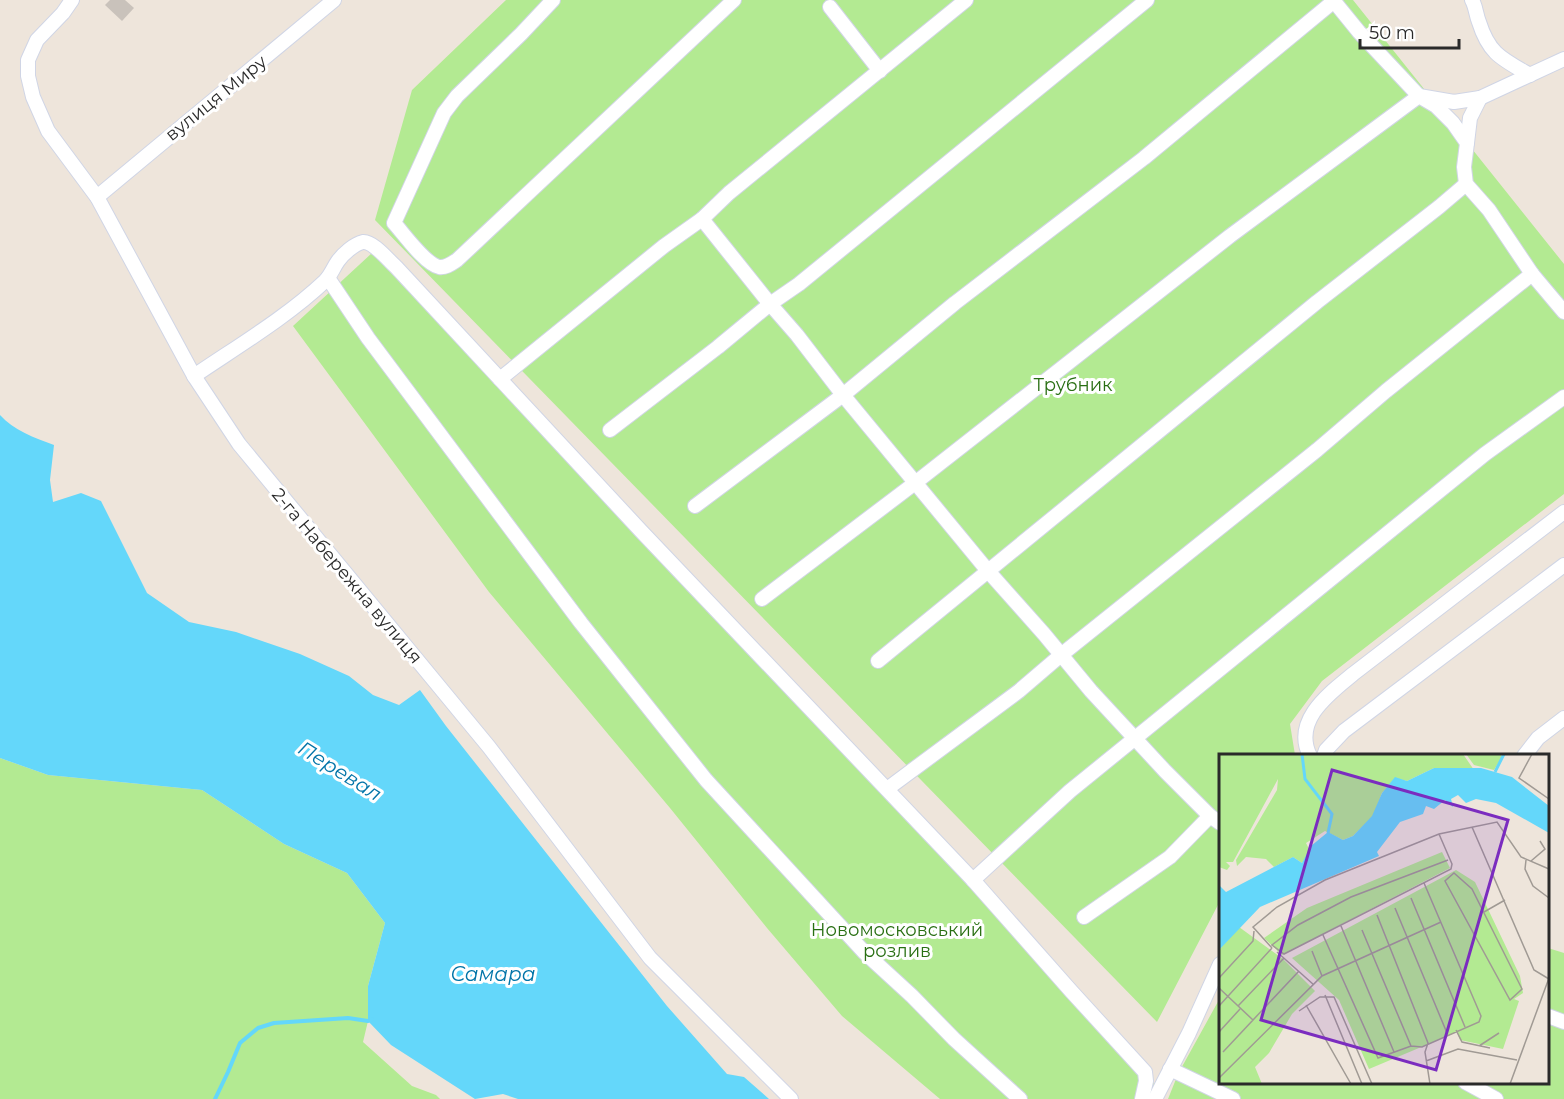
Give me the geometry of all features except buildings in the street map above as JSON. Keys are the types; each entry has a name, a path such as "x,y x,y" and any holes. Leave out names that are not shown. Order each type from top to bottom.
{"street":[{"name":"2-га Набережна вулиця","path":"72,0 37,40 28,60 28,76 33,97 48,131 97,197 194,376 238,444 489,747 650,958 791,1099"},
{"name":"вулиця Миру","path":"97,197 334,0"},
{"path":"553,0 457,96 444,113 401,206 394,223 427,261 435,265 448,266 457,260 734,0"},
{"path":"500,379 664,246 702,219 777,153 966,0"},
{"path":"610,430 770,304 808,277 1147,0"},
{"path":"695,506 843,395 955,303 1144,158 1334,0 1359,32 1419,96 1436,106 1453,123 1467,143"},
{"path":"1472,0 1486,42 1495,53 1530,75"},
{"path":"830,7 880,71"},
{"path":"762,599 915,483 1230,236 1419,96 1454,102 1480,98 1564,59"},
{"path":"1480,98 1470,118 1464,167 1466,183 1489,210 1532,274 1564,312"},
{"path":"878,661 1466,183"},
{"path":"702,219 988,571 1091,691 1165,771 1215,820 1170,857 1084,917"},
{"path":"194,376 305,299 328,278 346,252 364,242 374,246 973,880 1145,1072 1146,1081 1142,1099"},
{"path":"887,789 1019,691 1532,274"},
{"path":"328,278 368,338 574,615 706,780 864,952 1020,1099"},
{"path":"973,880 1070,791 1485,454 1564,397"},
{"path":"1309,754 1305,734 1311,715 1324,698 1564,512"},
{"path":"1325,754 1344,731 1564,565"},
{"path":"1526,754 1538,738 1564,718"},
{"path":"1155,1099 1219,968"},
{"path":"1549,1016 1564,1022"},
{"path":"1170,1069 1233,1099"},
{"path":"1467,1084 1496,1099"}],"green space":[{"name":"Трубник","path":"506,0 1353,0 1564,264 1564,494 1322,681 1290,724 1295,754 1219,754 1219,903 1157,1022 375,220 412,90"},
{"name":"Новомосковський розлив","path":"372,253 901,810 1154,1084 1146,1099 940,1099 842,1016 489,592 293,326"},
{"path":"0,758 48,775 202,790 284,844 347,873 385,923 368,986 368,1021 363,1042 412,1086 436,1095 440,1099 0,1099"},
{"path":"1549,948 1564,953 1564,1099 1168,1099 1178,1074 1219,1000 1219,1084 1549,1084"}],"water":[{"name":"Самара","path":"0,415 18,429 54,445 50,480 53,502 81,493 101,501 147,593 189,622 236,632 300,654 349,676 373,695 399,705 420,690 667,1006 727,1074 744,1077 769,1099 518,1099 503,1094 475,1099 391,1045 368,1021 368,986 385,923 347,873 284,844 202,790 48,775 0,758"}],"waterway":[{"path":"215,1099 240,1043 258,1028 274,1023 348,1018 368,1021 372,1019"}],"water label":[{"name":"Перевал","path":"340,771"}]}
